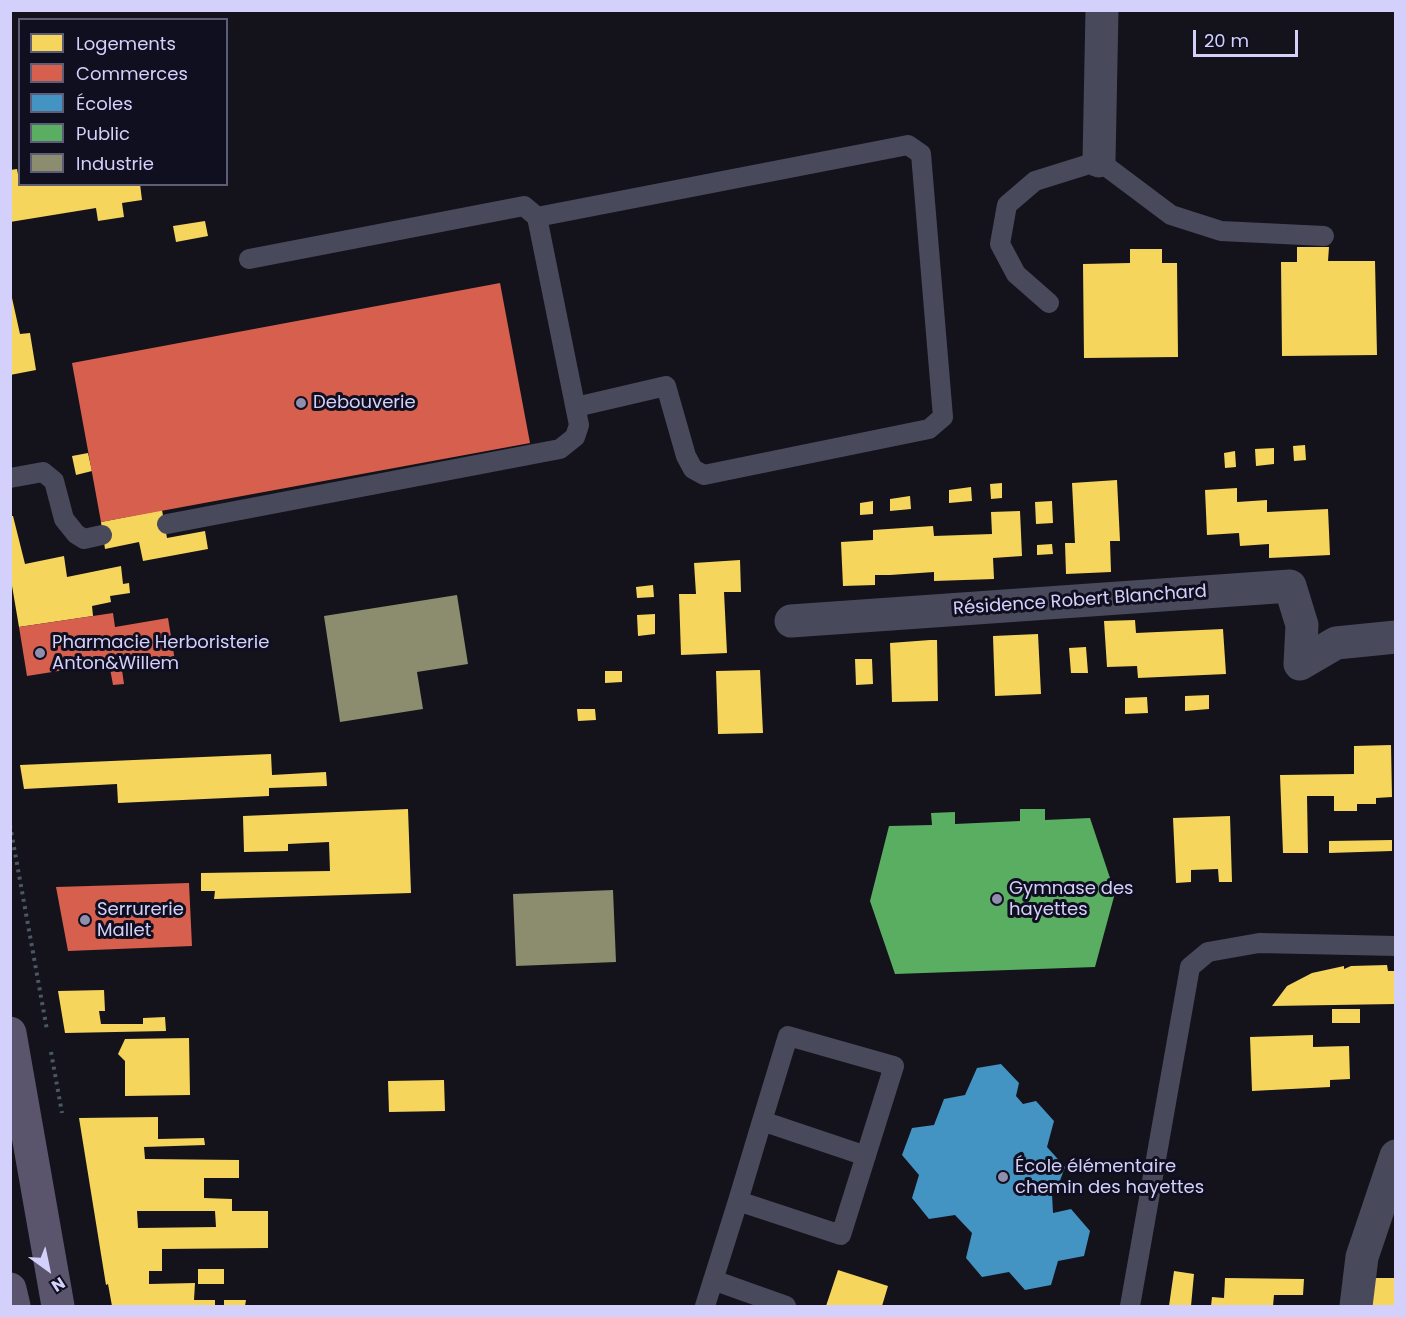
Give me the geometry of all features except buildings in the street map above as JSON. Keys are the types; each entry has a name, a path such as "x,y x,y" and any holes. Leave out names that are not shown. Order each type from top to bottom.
{"main road":[{"path":"10,1033 58,1306"},
{"path":"10,1288 14,1306"}],"street":[{"path":"1099,161 1102,10"},
{"name":"Résidence Robert Blanchard","path":"791,621 1290,586 1302,625 1300,664 1336,643 1395,637"},
{"path":"1356,1306 1362,1257 1395,1156"}],"lane":[{"path":"537,217 908,145 921,154 943,417 930,429 704,475 693,469 686,456 666,386 576,407"},
{"path":"1050,303 1016,274 1000,244 1008,205 1035,181 1099,161 1171,216 1221,231 1324,236"},
{"path":"166,524 560,449 575,437 579,424 537,217 524,206 249,259"},
{"path":"10,478 43,472 54,481 64,519 76,534 84,539 102,535"},
{"path":"1130,1306 1190,967 1208,952 1259,943 1395,946"},
{"path":"705,1306 788,1036 894,1066 842,1235 738,1201"},
{"path":"762,1121 866,1156"},
{"path":"713,1280 786,1306"}],"place":[{"name":"Debouverie","path":"301,403"},
{"name":"Pharmacie Herboristerie Anton&Willem","path":"40,653"},
{"name":"Gymnase des hayettes","path":"997,899"},
{"name":"Serrurerie Mallet","path":"85,920"},
{"name":"École élémentaire chemin des hayettes","path":"1003,1177"}]}
